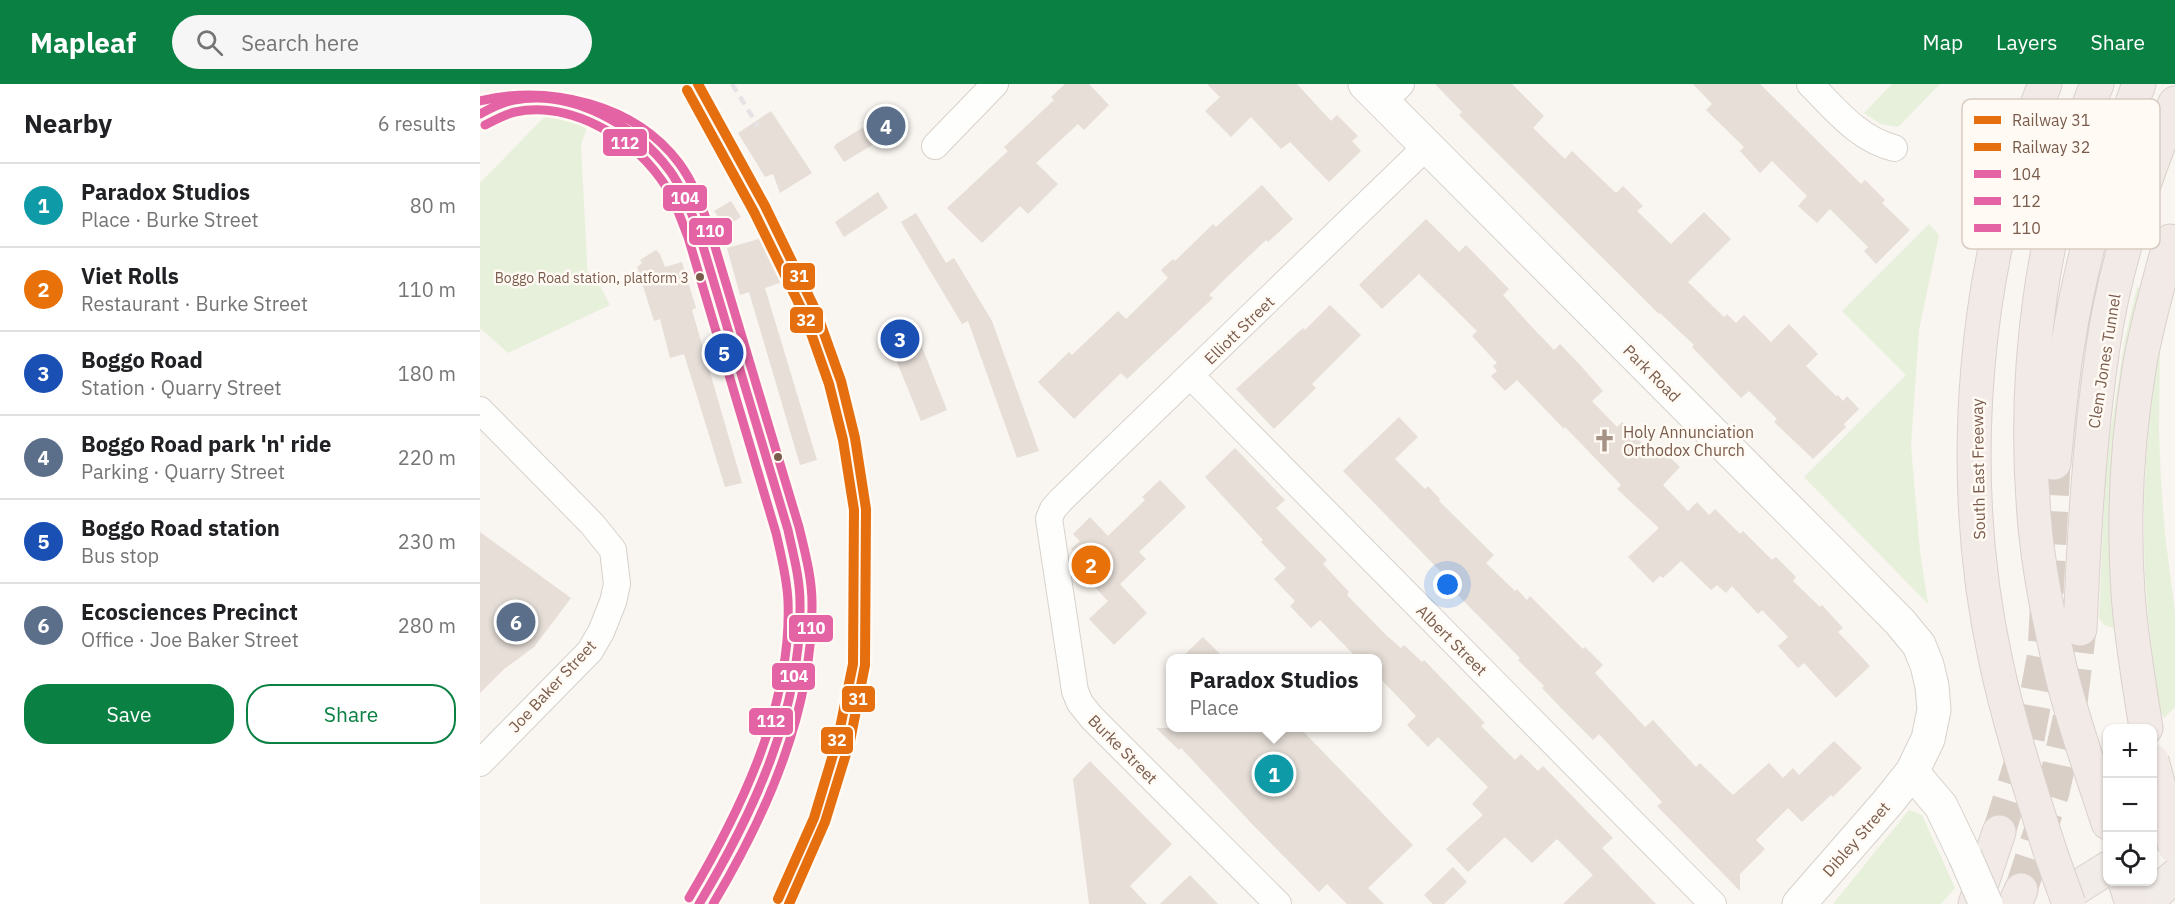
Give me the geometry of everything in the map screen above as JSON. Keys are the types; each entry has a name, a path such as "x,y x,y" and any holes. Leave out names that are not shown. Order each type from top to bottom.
{"highway":[{"name":"South East Freeway","path":"2040,99 2045,84"},
{"path":"2092,99 2097,84"},
{"path":"2134,99 2139,84"},
{"name":"Clem Jones Tunnel","path":"2160,142 2175,103"},
{"path":"2144,724 2134,656 2128,592 2126,528 2129,453 2139,369 2170,241"},
{"name":"South East Freeway","path":"1996,249 1983,328 1975,405 1978,533 1995,661 2018,750 2050,854 2071,897"},
{"path":"2049,249 2041,291 2033,360 2031,438 2034,516 2044,589 2062,674 2103,808"},
{"path":"2054,463 2066,350 2087,249"},
{"name":"Clem Jones Tunnel","path":"2080,629 2088,481 2103,346 2125,249"},
{"path":"2157,778 2175,847"},
{"path":"2157,833 2175,817"},
{"path":"1975,904 1999,832"},
{"path":"2071,897 2103,872"},
{"path":"2144,904 2175,876"},
{"path":"2126,886 2132,904"}],"street":[{"path":"935,146 995,84"},
{"path":"1810,84 1865,136 1882,145 1894,148"},
{"name":"Park Road","path":"1383,90 1427,146 1910,634 1927,665 1934,710 1928,739 1912,772"},
{"name":"Elliott Street","path":"1050,514 1062,499 1427,146"},
{"name":"Albert Street","path":"1191,376 1713,904"},
{"name":"Joe Baker Street","path":"480,410 591,524 613,550 617,584 614,602 590,651 480,763"},
{"name":"Burke Street","path":"1050,514 1049,525 1075,691 1080,702 1092,718 1278,904"},
{"path":"1912,772 1941,806 1986,904"},
{"name":"Dibley Street","path":"1799,904 1912,772"}],"green space":[{"path":"1892,84 1940,84 1898,127 1881,124 1864,113"},
{"path":"557,104 592,113 581,145 588,281 599,284 610,305 508,353 480,328 480,183"},
{"path":"1929,224 1939,235 1919,330 1911,446 1920,551 1928,604 1804,477 1906,375 1842,311"},
{"path":"2137,287 2145,289 2116,628 2105,625 2099,617 2105,481 2125,338"},
{"path":"2160,337 2161,481 2175,613 2175,707 2164,718 2160,710 2149,624 2144,537 2148,437"},
{"path":"1909,810 1922,815 1955,888 1941,904 1833,904"}],"building":[{"path":"1065,84 1089,84 1109,105 1084,130 1078,124 1036,163 1058,184 1028,214 1020,206 982,243 947,208 1008,151 1004,147 1054,100 1051,97"},
{"path":"1207,84 1297,84 1331,121 1337,115 1358,136 1352,141 1361,151 1329,182 1290,142 1281,149 1251,117 1231,137 1205,111 1220,97"},
{"path":"1435,84 1512,84 1544,116 1533,128 1565,159 1572,151 1616,193 1623,186 1643,206 1637,211 1671,244 1704,212 1731,239 1688,282 1724,317 1727,314 1736,323 1744,315 1771,342 1789,324 1818,354 1806,366 1836,396 1838,395 1843,401 1847,396 1859,409 1844,424 1846,427 1813,459 1774,422 1777,419 1749,391 1741,398 1692,347 1694,345 1659,314 1459,115 1462,112"},
{"path":"1693,84 1760,84 1861,184 1865,180 1885,200 1882,203 1910,230 1876,264 1864,251 1868,247 1830,209 1817,223 1798,206 1807,196 1772,161 1760,173 1740,151 1744,147 1706,110 1712,104"},
{"path":"893,109 900,119 872,140 874,144 844,162 834,147 836,144"},
{"path":"771,111 812,173 780,193 773,174 765,177 738,133"},
{"path":"1262,185 1293,219 1268,242 1266,240 1226,278 1209,295 1213,298 1127,379 1121,373 1074,419 1038,382 1069,352 1072,355 1118,311 1126,319 1168,278 1161,270 1173,259 1175,261 1213,224 1216,227"},
{"path":"878,192 888,208 844,237 835,222"},
{"path":"731,201 741,217 725,227 714,211"},
{"path":"916,213 946,263 954,258 992,321 1039,451 1017,458 968,321 962,324 901,222"},
{"path":"1426,219 1459,252 1466,245 1509,289 1503,295 1530,325 1554,350 1560,344 1581,366 1603,391 1592,401 1617,427 1622,422 1652,453 1658,446 1680,467 1663,485 1688,511 1697,502 1709,515 1715,509 1740,534 1743,531 1772,560 1776,557 1796,577 1793,581 1820,607 1822,605 1843,628 1838,632 1870,666 1836,698 1804,663 1798,668 1778,646 1788,637 1762,610 1758,614 1732,586 1726,593 1717,585 1711,590 1681,561 1663,578 1660,576 1653,583 1628,557 1659,528 1617,489 1621,485 1517,380 1505,391 1491,376 1497,371 1493,366 1497,363 1472,336 1477,331 1419,274 1382,309 1359,285"},
{"path":"769,236 782,282 765,288 817,460 800,465 749,292 740,295 727,248"},
{"path":"656,250 665,267 682,262 696,308 692,310 742,483 725,487 684,354 670,358 660,319 654,321 637,267 642,263 640,260"},
{"path":"1330,305 1361,335 1312,384 1316,388 1274,429 1236,389 1303,328 1305,330"},
{"path":"912,322 947,410 921,421 885,333"},
{"path":"1399,417 1418,437 1395,459 1425,489 1428,486 1440,499 1439,501 1494,555 1486,563 1527,600 1530,596 1583,649 1585,647 1603,665 1595,673 1645,727 1653,720 1696,767 1700,763 1733,795 1769,763 1783,778 1793,768 1799,775 1834,741 1862,768 1833,797 1831,795 1802,822 1788,808 1756,840 1765,849 1740,874 1740,891 1657,806 1662,802 1599,734 1593,740 1560,707 1542,688 1544,686 1518,660 1520,658 1441,578 1444,575 1343,471"},
{"path":"1235,448 1285,500 1276,508 1327,560 1323,564 1349,592 1347,595 1401,648 1404,645 1422,662 1424,660 1485,723 1481,726 1515,760 1521,754 1538,771 1543,766 1613,838 1602,848 1656,904 1563,904 1593,875 1557,839 1532,863 1505,837 1468,872 1446,849 1483,815 1472,804 1488,787 1438,737 1428,747 1407,725 1416,716 1382,680 1382,654 1353,654 1320,620 1311,628 1290,606 1295,601 1274,579 1286,568 1205,477"},
{"path":"1160,480 1186,507 1139,552 1146,559 1120,584 1147,613 1114,645 1089,619 1108,601 1085,577 1091,570 1071,549 1080,541 1073,534 1090,517 1108,536 1145,500 1142,497"},
{"path":"480,532 571,598 534,647 503,670 480,693"},
{"path":"1203,637 1220,654 1185,654"},
{"path":"1156,728 1166,728 1166,732 1304,732 1413,845 1368,888 1384,904 1347,904 1327,884 1319,892 1181,748 1179,750"},
{"path":"1090,761 1172,844 1130,886 1147,904 1089,904 1073,779"},
{"path":"1453,867 1467,882 1444,904 1433,904 1424,895"},
{"path":"1190,875 1218,904 1160,904"}],"tunnel":[{"path":"1999,832 2028,739 2044,653 2054,463"},
{"path":"2021,890 2053,792 2069,719 2080,629"}],"railway":[{"path":"732,84 758,126"}],"rail line":[{"name":"31","path":"698,84 765,206 816,311 841,381 855,438 866,509 865,665 850,741 825,822 789,904"},
{"name":"32","path":"687,90 754,212 805,316 829,384 843,440 854,510 853,664 838,738 814,818 778,899"}],"transit line":[{"name":"110","path":"480,101 507,96 534,95 589,104 615,113 639,126 661,143 679,163 701,204 710,230 799,527 812,594 810,643 805,683 783,760 768,797 733,870 713,904"},
{"name":"104","path":"480,114 510,101 536,98 558,100 580,106 621,125 656,154 670,171 683,193 699,233 788,530 800,594 798,643 793,683 783,722 755,797 738,834 699,904"},
{"name":"112","path":"485,125 511,113 536,110 577,117 596,125 632,148 665,185 688,237 776,533 788,601 787,640 782,679 760,756 727,829 689,898"}],"place":[{"name":"Boggo Road park 'n' ride","path":"886,126"},
{"name":"Boggo Road station, platform 3","path":"700,277"},
{"name":"Boggo Road","path":"900,339"},
{"name":"Boggo Road station","path":"724,353"},
{"name":"Holy Annunciation Orthodox Church","path":"1605,441"},
{"name":"Viet Rolls","path":"1091,565"},
{"name":"Ecosciences Precinct","path":"516,622"},
{"name":"Paradox Studios","path":"1274,774"}]}
